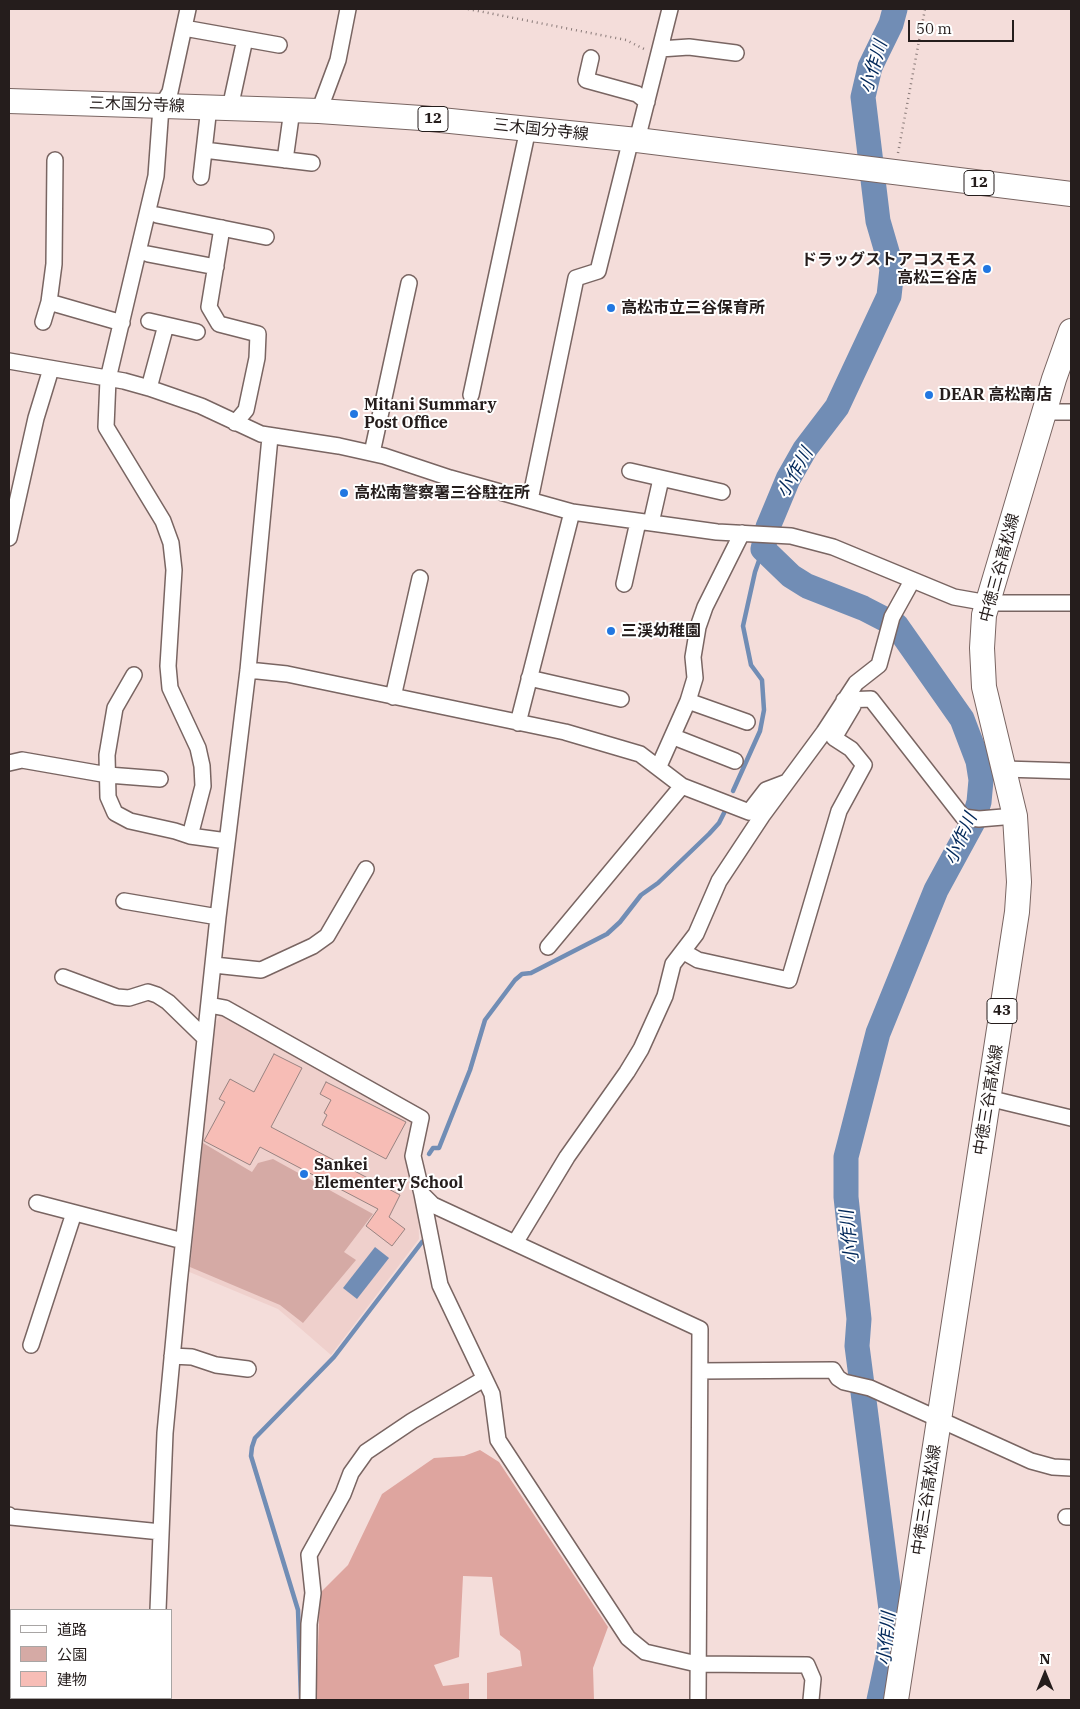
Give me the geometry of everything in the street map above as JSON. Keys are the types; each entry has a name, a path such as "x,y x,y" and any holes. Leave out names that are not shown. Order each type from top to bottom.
{"main road":[{"name":"三木国分寺線","path":"9,101 319,111 421,118 634,140 1071,194"},
{"name":"中徳三谷高松線","path":"896,1700 1017,912 1019,882 1015,816 984,687 982,648 988,602 1044,412 1071,331"}],"street":[{"path":"188,9 170,92 161,107 156,176 108,378 106,427 163,521 171,543 174,570 168,666 170,688 198,748 202,766 203,786 190,836"},
{"path":"319,111 338,60 348,9"},
{"path":"530,500 576,278 598,271 634,140 647,102 670,9"},
{"path":"184,28 279,45"},
{"path":"201,177 204,150 245,39"},
{"path":"659,54 689,47 736,53"},
{"path":"591,58 586,80 636,94 647,102"},
{"path":"285,160 292,110"},
{"path":"471,395 528,129"},
{"path":"204,150 312,163"},
{"path":"43,322 49,302 54,264 55,160"},
{"path":"157,215 266,237"},
{"path":"222,228 209,307 219,324 258,334 257,358 246,410 235,423"},
{"path":"148,254 216,267"},
{"path":"372,453 409,283"},
{"path":"49,302 122,323"},
{"path":"149,321 197,332"},
{"path":"149,388 166,325"},
{"path":"9,362 108,378 149,388 201,406 235,423 270,437 339,446 372,453 572,512 742,533 774,533 833,547 954,597 988,602 1071,603"},
{"path":"9,538 36,418 51,369"},
{"path":"1044,412 1071,412"},
{"path":"158,1609 165,1433 172,1356 218,917 248,670 270,437"},
{"path":"630,471 722,492"},
{"path":"624,584 644,522 661,479"},
{"path":"518,723 572,512"},
{"path":"659,766 674,737 695,678 693,658 698,627 705,607 742,533"},
{"path":"393,696 420,578"},
{"path":"515,1242 567,1157 632,1064 665,996 673,964 696,934 720,881 856,683 880,665 892,616 912,581"},
{"path":"248,670 287,674 565,732 640,754 659,766 682,786 749,812 766,790 787,782"},
{"path":"134,675 115,708 107,755 108,797 115,813 121,818 190,836 227,842"},
{"path":"529,678 621,699"},
{"path":"844,700 871,699 963,817 979,819 1015,816"},
{"path":"684,952 698,960 789,980 839,811 864,765 851,749 834,738 853,706 844,700"},
{"path":"688,701 747,722"},
{"path":"674,737 735,761"},
{"path":"9,763 22,760 108,775 160,779"},
{"path":"1004,770 1071,771"},
{"path":"548,947 682,786"},
{"path":"214,965 261,970 313,946 327,936 366,869"},
{"path":"124,901 218,917"},
{"path":"63,977 117,998 129,998 148,992 157,995 174,1007 205,1038"},
{"path":"209,1005 224,1008 421,1118 413,1156 440,1285 492,1394 498,1440 628,1638 645,1652 697,1664 807,1665 813,1679 811,1700"},
{"path":"988,1098 1071,1118"},
{"path":"422,1194 434,1205 700,1330 698,1700"},
{"path":"37,1203 183,1241"},
{"path":"30,1345 74,1213"},
{"path":"172,1356 192,1357 216,1365 248,1369"},
{"path":"700,1371 833,1370 838,1378 870,1388 1032,1461 1053,1467 1071,1468"},
{"path":"308,1700 309,1624 313,1593 309,1555 343,1494 350,1473 366,1452 412,1421 484,1379"},
{"path":"9,1515 11,1517 161,1532"}],"path":[{"path":"468,9 626,40 659,54"},
{"path":"892,172 925,9"}],"shaded area":[{"name":"Sankei Elementery School","path":"223,1011 412,1117 406,1156 418,1192 419,1239 331,1355 278,1309 187,1271 213,1026"},
{"path":"480,1450 499,1462 608,1627 593,1668 594,1700 487,1700 487,1673 522,1666 520,1651 500,1635 492,1577 463,1576 459,1657 434,1665 443,1686 469,1683 469,1700 316,1700 320,1593 348,1565 382,1494 434,1458 464,1456"}],"green space":[{"path":"203,1143 252,1172 258,1163 273,1159 373,1214 344,1252 356,1260 303,1323 280,1305 190,1267"}],"water":[{"path":"375,1247 389,1258 357,1299 343,1288"}],"building":[{"path":"274,1054 302,1068 271,1127 400,1195 389,1217 405,1229 392,1246 366,1226 378,1209 260,1147 250,1165 204,1141 225,1102 219,1099 230,1079 254,1092"},
{"path":"326,1082 406,1122 386,1159 322,1125 327,1115 324,1113 331,1100 320,1094"}],"waterway":[{"name":"小作川","path":"879,1700 889,1653 892,1617 857,1346 859,1319 846,1197 846,1157 878,1033 936,890 973,822 979,802 981,780 978,761 962,719 896,625 863,608 807,586 791,576 763,549 768,527 788,479 805,449 837,407 889,296 892,269 878,221 863,97 870,67 891,24 895,9"},
{"path":"733,791 760,731 764,710 762,680 751,665 743,626 755,572 763,549"},
{"path":"429,1154 433,1148 439,1148 470,1070 485,1020 515,980 522,974 531,973 607,934 620,922 641,895 658,883 709,834 719,823 726,809"},
{"path":"301,1699 298,1610 251,1456 252,1447 255,1438 334,1357 422,1242"}],"place":[{"name":"ドラッグストアコスモス 高松三谷店","path":"987,269"},
{"name":"高松市立三谷保育所","path":"611,308"},
{"name":"DEAR 高松南店","path":"929,395"},
{"name":"Mitani Summary Post Office","path":"354,414"},
{"name":"高松南警察署三谷駐在所","path":"344,493"},
{"name":"三渓幼稚園","path":"611,631"},
{"name":"Sankei Elementery School","path":"304,1174"}]}
